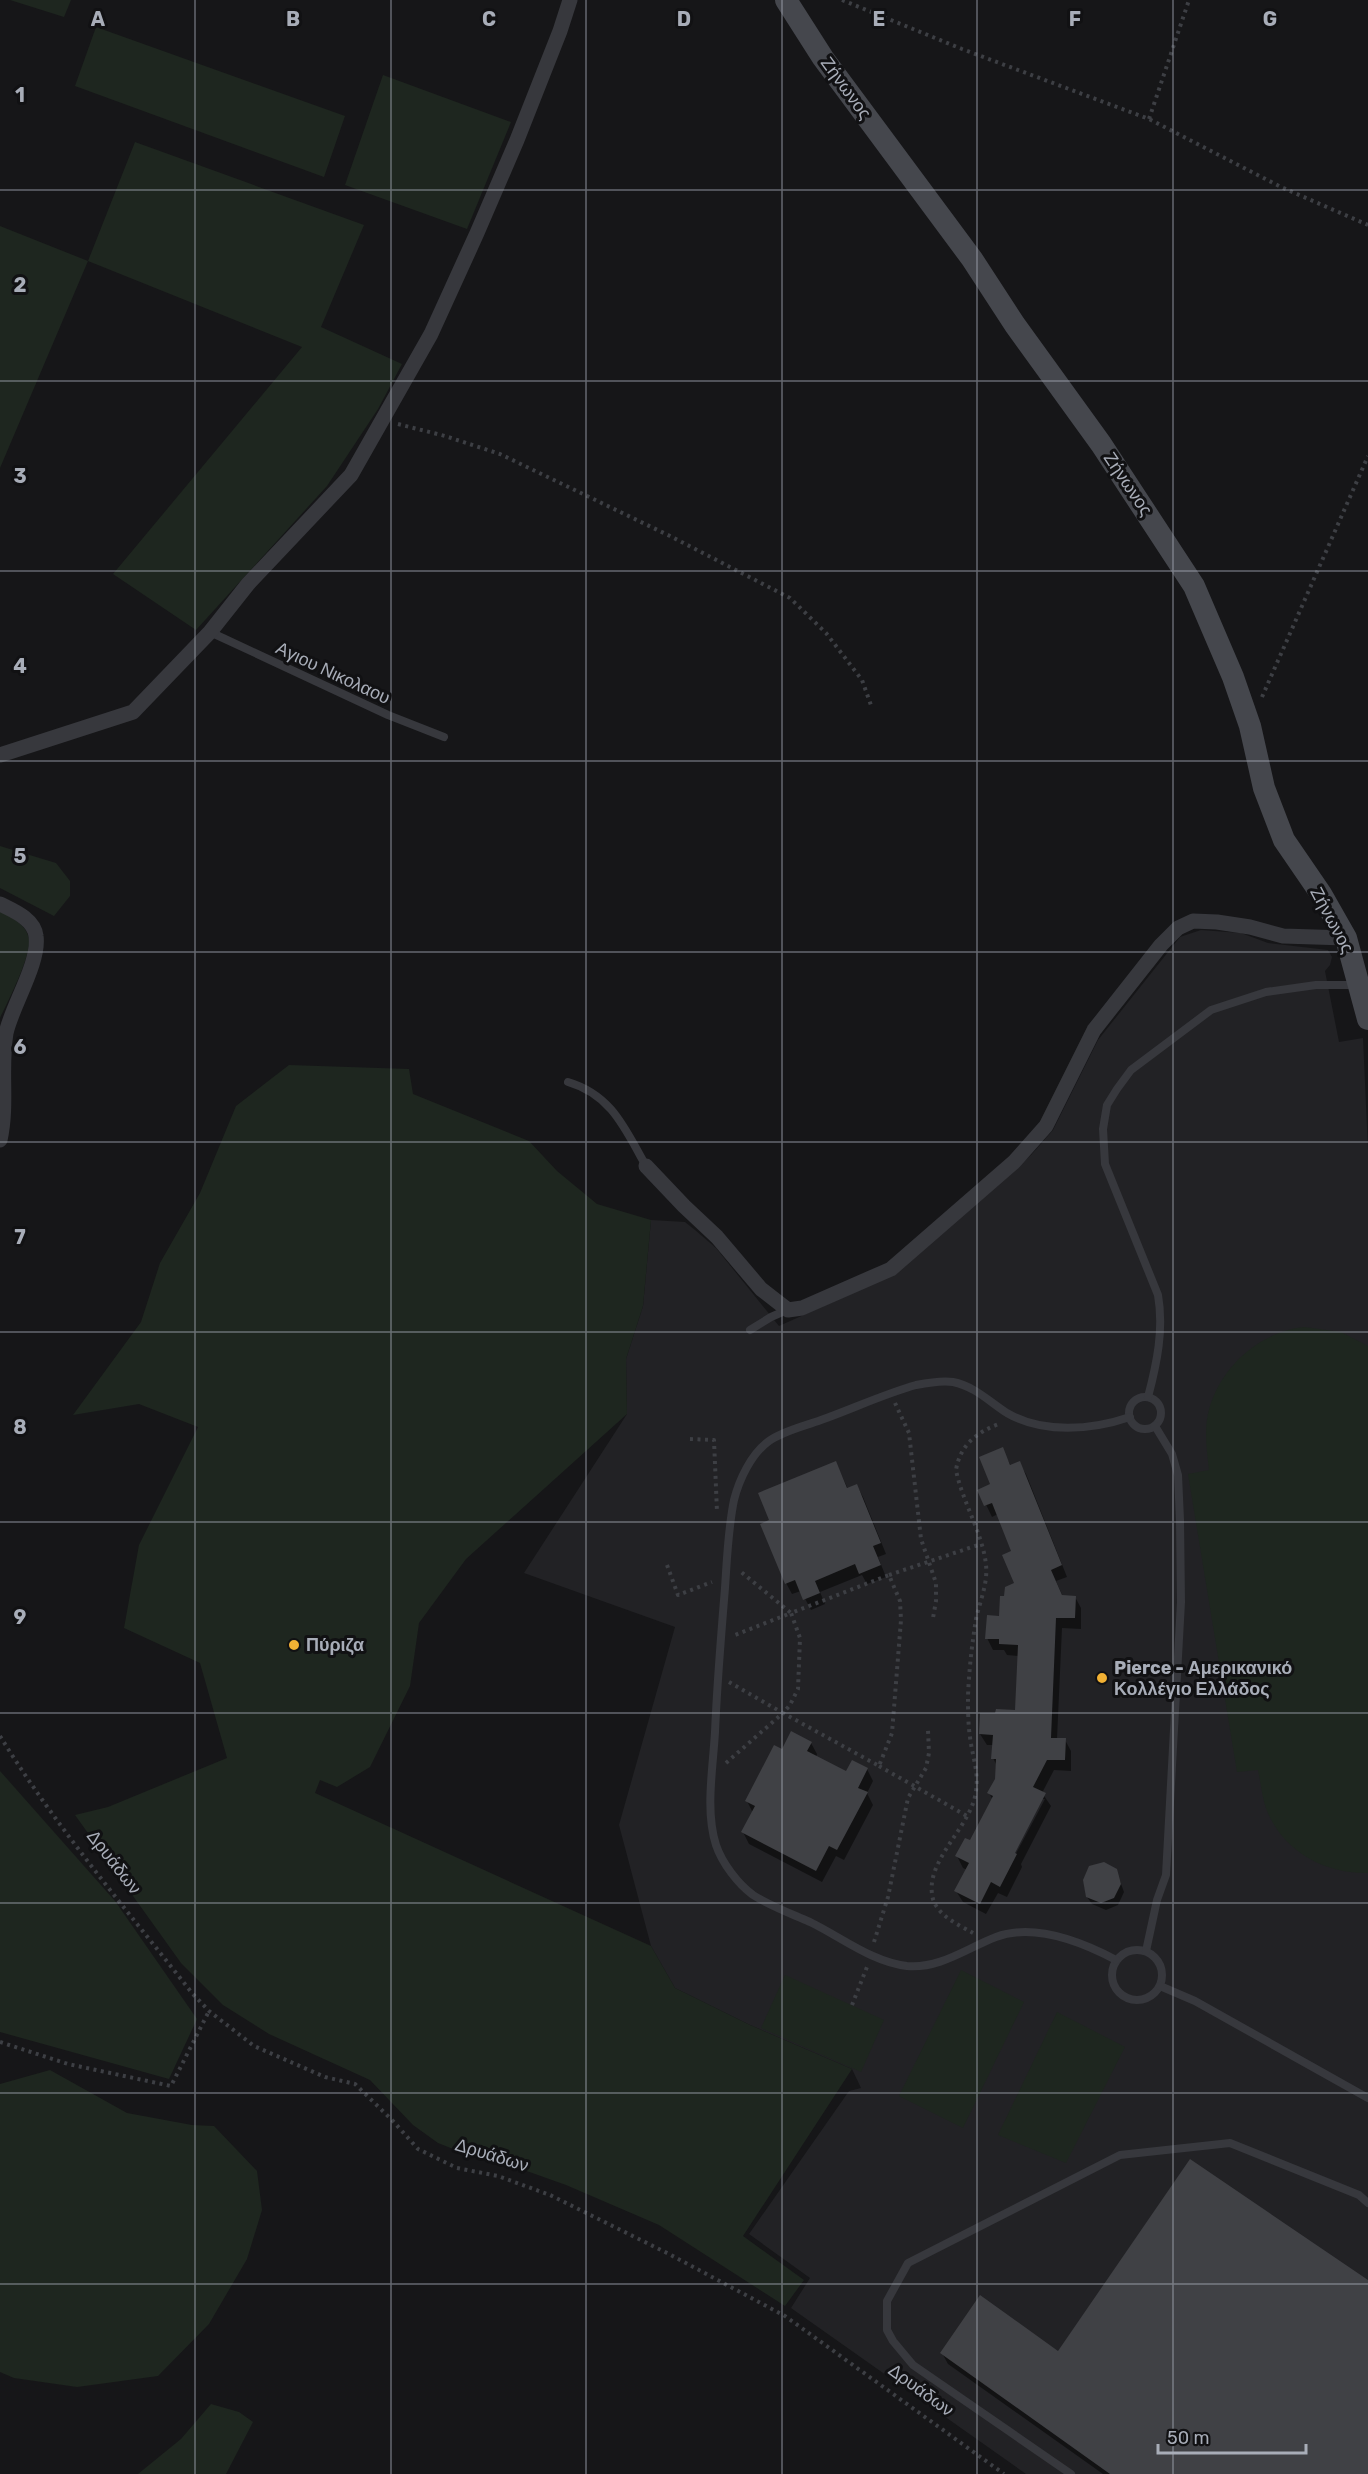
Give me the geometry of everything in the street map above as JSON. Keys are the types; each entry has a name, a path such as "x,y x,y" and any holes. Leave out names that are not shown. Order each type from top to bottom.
{"street":[{"path":"0,755 133,712 210,632 248,584 351,475 431,334 517,141 570,0"},
{"name":"Ζήνωνος","path":"786,0 824,58 972,259 1015,325 1101,444 1194,586 1233,677 1250,726 1264,788 1284,840 1321,894 1346,938 1368,1019"},
{"path":"0,904 28,921 34,929 37,944 6,1033 3,1068 5,1101 0,1140"},
{"path":"646,1166 717,1237 761,1288 789,1310 802,1308 891,1269 1014,1162 1046,1126 1094,1030 1161,945 1178,928 1193,921 1217,922 1250,927 1283,936 1346,938"}],"lane":[{"name":"Αγιου Νικολαου","path":"210,632 388,715 444,737"},
{"path":"1148,1397 1154,1374 1162,1316 1158,1295 1105,1164 1103,1129 1107,1105 1131,1070 1212,1010 1266,992 1316,985 1359,985"},
{"path":"568,1082 601,1098 617,1114 646,1166"},
{"path":"750,1330 771,1317 789,1310"},
{"path":"1116,1960 1091,1947 1024,1932 999,1936 941,1962 908,1966 881,1960 753,1894 731,1872 716,1845 712,1826 712,1774 720,1640 734,1500 743,1474 768,1442 918,1385 952,1382 970,1388 1010,1414 1038,1425 1074,1428 1106,1425 1130,1418"},
{"path":"1148,1397 1155,1400 1161,1409 1160,1420 1155,1426 1142,1430 1133,1425 1129,1411 1138,1398 1148,1397"},
{"path":"1146,1951 1157,1900 1166,1875 1181,1602 1178,1475 1172,1454 1155,1426"},
{"path":"1130,1950 1146,1951 1159,1962 1162,1978 1160,1986 1155,1993 1140,2000 1124,1997 1113,1984 1112,1976 1116,1960 1130,1950"},
{"path":"1160,1986 1195,2001 1368,2098"},
{"path":"1071,2474 914,2365 893,2341 887,2330 887,2301 908,2263 1120,2155 1230,2143 1359,2196 1368,2203"}],"path":[{"path":"842,0 962,49 1149,119 1281,187 1368,225"},
{"path":"1149,119 1189,0"},
{"path":"383,421 445,436 500,454 670,536 790,598 826,633 862,680 872,708"},
{"path":"1250,726 1368,456"},
{"path":"891,1394 909,1433 921,1539 937,1590 933,1618"},
{"path":"986,1941 949,1920 938,1908 932,1895 933,1880 938,1865 967,1816 976,1792 977,1773 969,1735 968,1696 970,1658 985,1582 986,1565 956,1470 958,1458 975,1435 998,1424 1023,1419"},
{"path":"690,1439 714,1440 718,1496 716,1517"},
{"path":"720,1640 889,1575 981,1544"},
{"path":"712,1774 783,1713 798,1689 800,1638 791,1613 727,1560"},
{"path":"667,1565 678,1595 712,1582 712,1571"},
{"path":"879,1766 892,1733 901,1620 900,1601 889,1575"},
{"path":"718,1676 967,1816"},
{"path":"852,2005 888,1897 908,1798 926,1768 929,1754 928,1730"},
{"name":"Δρυάδων","path":"0,1736 21,1771 61,1826 192,1993 209,2010 254,2046 325,2077 355,2084 418,2149 457,2168 498,2176 550,2195 669,2254 785,2316 1004,2474"},
{"path":"0,2042 68,2064 171,2086 209,2010"}],"shaded area":[{"path":"10,0 71,0 64,17"},
{"path":"96,27 345,116 324,177 75,86"},
{"path":"383,75 511,122 467,229 345,185"},
{"path":"135,142 364,225 321,327 402,364 378,409 327,486 196,630 113,574 302,347 88,261"},
{"path":"0,226 88,261 0,468"},
{"path":"0,846 56,863 70,881 70,896 54,916 0,888"},
{"path":"0,911 22,926 28,934 29,947 23,967 0,1018"},
{"path":"1201,930 1241,933 1268,943 1328,950 1332,957 1325,971 1339,1042 1363,1038 1368,1150 1368,2474 1026,2474 791,2308 810,2278 749,2234 849,2091 861,2088 852,2069 750,2025 675,1988 651,1946 619,1825 675,1627 524,1573 627,1414 626,1359 643,1306 651,1220 685,1222 695,1230 716,1248 779,1326 895,1274 1031,1155 1053,1130 1098,1040 1180,937"},
{"path":"289,1065 409,1069 413,1094 529,1141 557,1171 597,1204 651,1220 643,1306 626,1359 627,1414 466,1559 419,1623 410,1686 370,1767 337,1787 320,1780 315,1793 651,1946 675,1988 750,2025 852,2069 743,2236 804,2280 785,2306 659,2225 566,2185 521,2169 471,2156 438,2143 413,2125 370,2080 269,2034 223,2005 181,1963 75,1815 108,1807 227,1758 200,1663 124,1628 139,1545 198,1427 139,1404 73,1415 141,1322 160,1263 200,1193 236,1106"},
{"path":"1304,1327 1341,1332 1368,1346 1368,1873 1336,1870 1308,1858 1295,1849 1274,1825 1267,1811 1258,1770 1237,1772 1188,1474 1209,1470 1206,1435 1208,1414 1221,1382 1231,1368 1242,1356 1271,1336"},
{"path":"0,1771 115,1901 197,2019 169,2079 0,2032"},
{"path":"961,1970 1024,2002 963,2128 899,2096"},
{"path":"785,1975 884,2020 861,2072 761,2028"},
{"path":"1057,2012 1125,2047 1066,2163 998,2135"},
{"path":"50,2070 127,2113 192,2125 214,2126 257,2171 262,2210 247,2259 209,2324 158,2376 77,2387 14,2378 0,2372 0,2084"},
{"path":"211,2404 239,2412 253,2422 226,2474 138,2474 181,2439"}],"building":[{"path":"1003,1447 1010,1465 1020,1461 1062,1565 1051,1570 1062,1595 1076,1596 1075,1618 1056,1618 1051,1738 1066,1738 1065,1760 1047,1760 1033,1787 1046,1793 1000,1887 991,1882 980,1904 954,1891 969,1863 955,1856 965,1838 970,1840 993,1796 987,1793 995,1779 996,1759 991,1759 993,1735 979,1734 980,1713 995,1713 996,1709 1015,1710 1018,1645 999,1644 999,1639 985,1639 987,1615 999,1616 1000,1596 1004,1596 1005,1587 1014,1583 1002,1555 1011,1551 992,1503 984,1506 977,1490 990,1484 979,1457"},
{"path":"836,1461 847,1488 857,1484 881,1543 873,1546 881,1565 859,1574 855,1564 815,1581 820,1593 803,1600 795,1580 785,1584 760,1524 769,1520 758,1493"},
{"path":"791,1731 812,1742 807,1751 846,1771 852,1760 868,1768 858,1788 868,1792 837,1850 829,1846 816,1871 741,1832 755,1806 745,1801 774,1745 782,1749"},
{"path":"1104,1862 1117,1869 1121,1884 1114,1898 1101,1903 1086,1897 1083,1880 1089,1866"},
{"path":"1190,2159 1368,2280 1368,2474 1110,2474 940,2353 980,2295 1058,2351"}],"place":[{"name":"Πύριζα","path":"294,1645"},
{"name":"Pierce - Αμερικανικό Κολλέγιο Ελλάδος","path":"1102,1678"}]}
